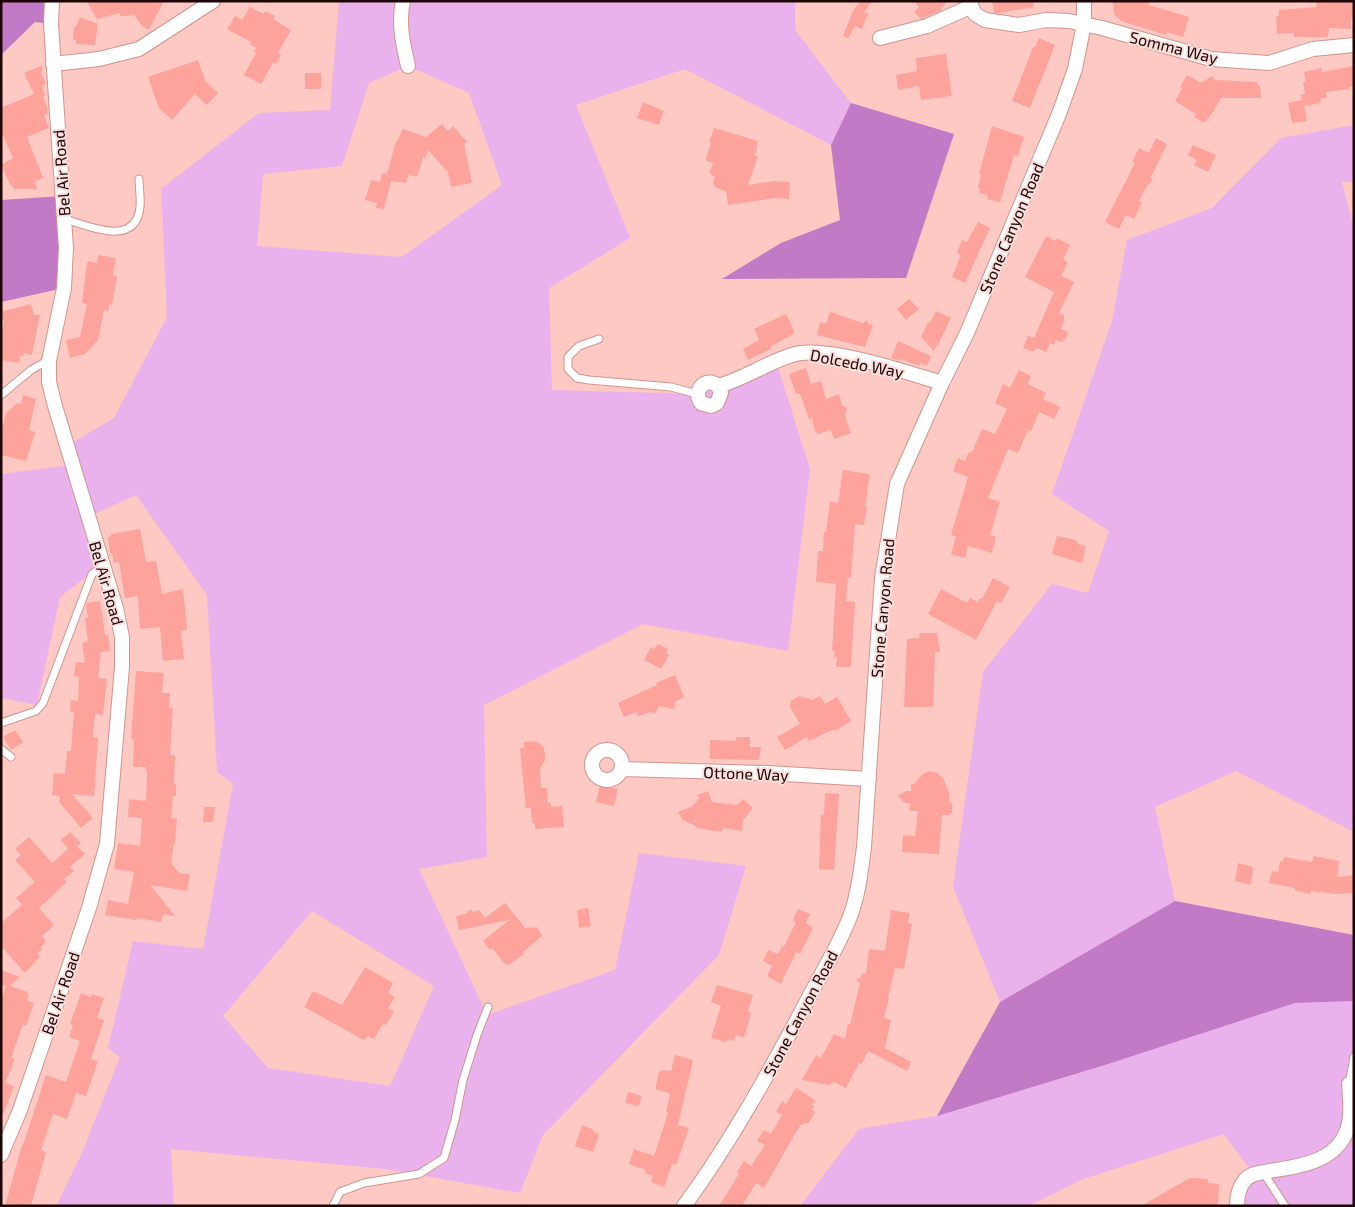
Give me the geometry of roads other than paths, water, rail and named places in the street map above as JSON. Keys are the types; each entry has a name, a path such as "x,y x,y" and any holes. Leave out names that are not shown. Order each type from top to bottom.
{"street":[{"name":"Bel Air Road","path":"1,1155 20,1110 59,997 107,844 122,667 122,637 116,608 49,382 49,359 64,288 66,248 53,64 52,1"},
{"path":"53,64 99,58 139,49 214,1"},
{"path":"403,1 400,13 402,39 408,66"},
{"name":"Stone Canyon Road","path":"684,1206 734,1131 769,1071 842,935 852,912 859,883 864,847 882,578 897,484 942,383 967,333 1059,114 1075,69 1084,24 1084,1"},
{"path":"880,38 927,26 969,4"},
{"name":"Somma Way","path":"969,4 975,14 985,20 1019,25 1046,20 1069,21 1211,60 1269,63 1313,50 1354,45"},
{"name":"Dolcedo Way","path":"697,394 699,388 705,383 711,382 718,386 736,381 794,354 812,352 880,364 942,383"},
{"name":"Ottone Way","path":"622,769 768,772 869,779"},
{"path":"1237,1206 1239,1192 1244,1180 1253,1174 1302,1166 1327,1154 1338,1145 1348,1128 1349,1084"}],"lane":[{"path":"64,219 102,230 118,232 126,230 133,225 140,208 139,179"},
{"path":"599,338 579,346 568,357 568,369 577,378 607,383 671,387 697,394"},
{"path":"1,395 31,370 49,359"},
{"path":"1,724 36,711 43,703 92,574 104,566"},
{"path":"1,748 11,757"},
{"path":"333,1206 340,1192 364,1184 419,1174 444,1158 466,1071 488,1007"},
{"path":"1349,1084 1354,1057"},
{"path":"1263,1172 1285,1206"}]}
